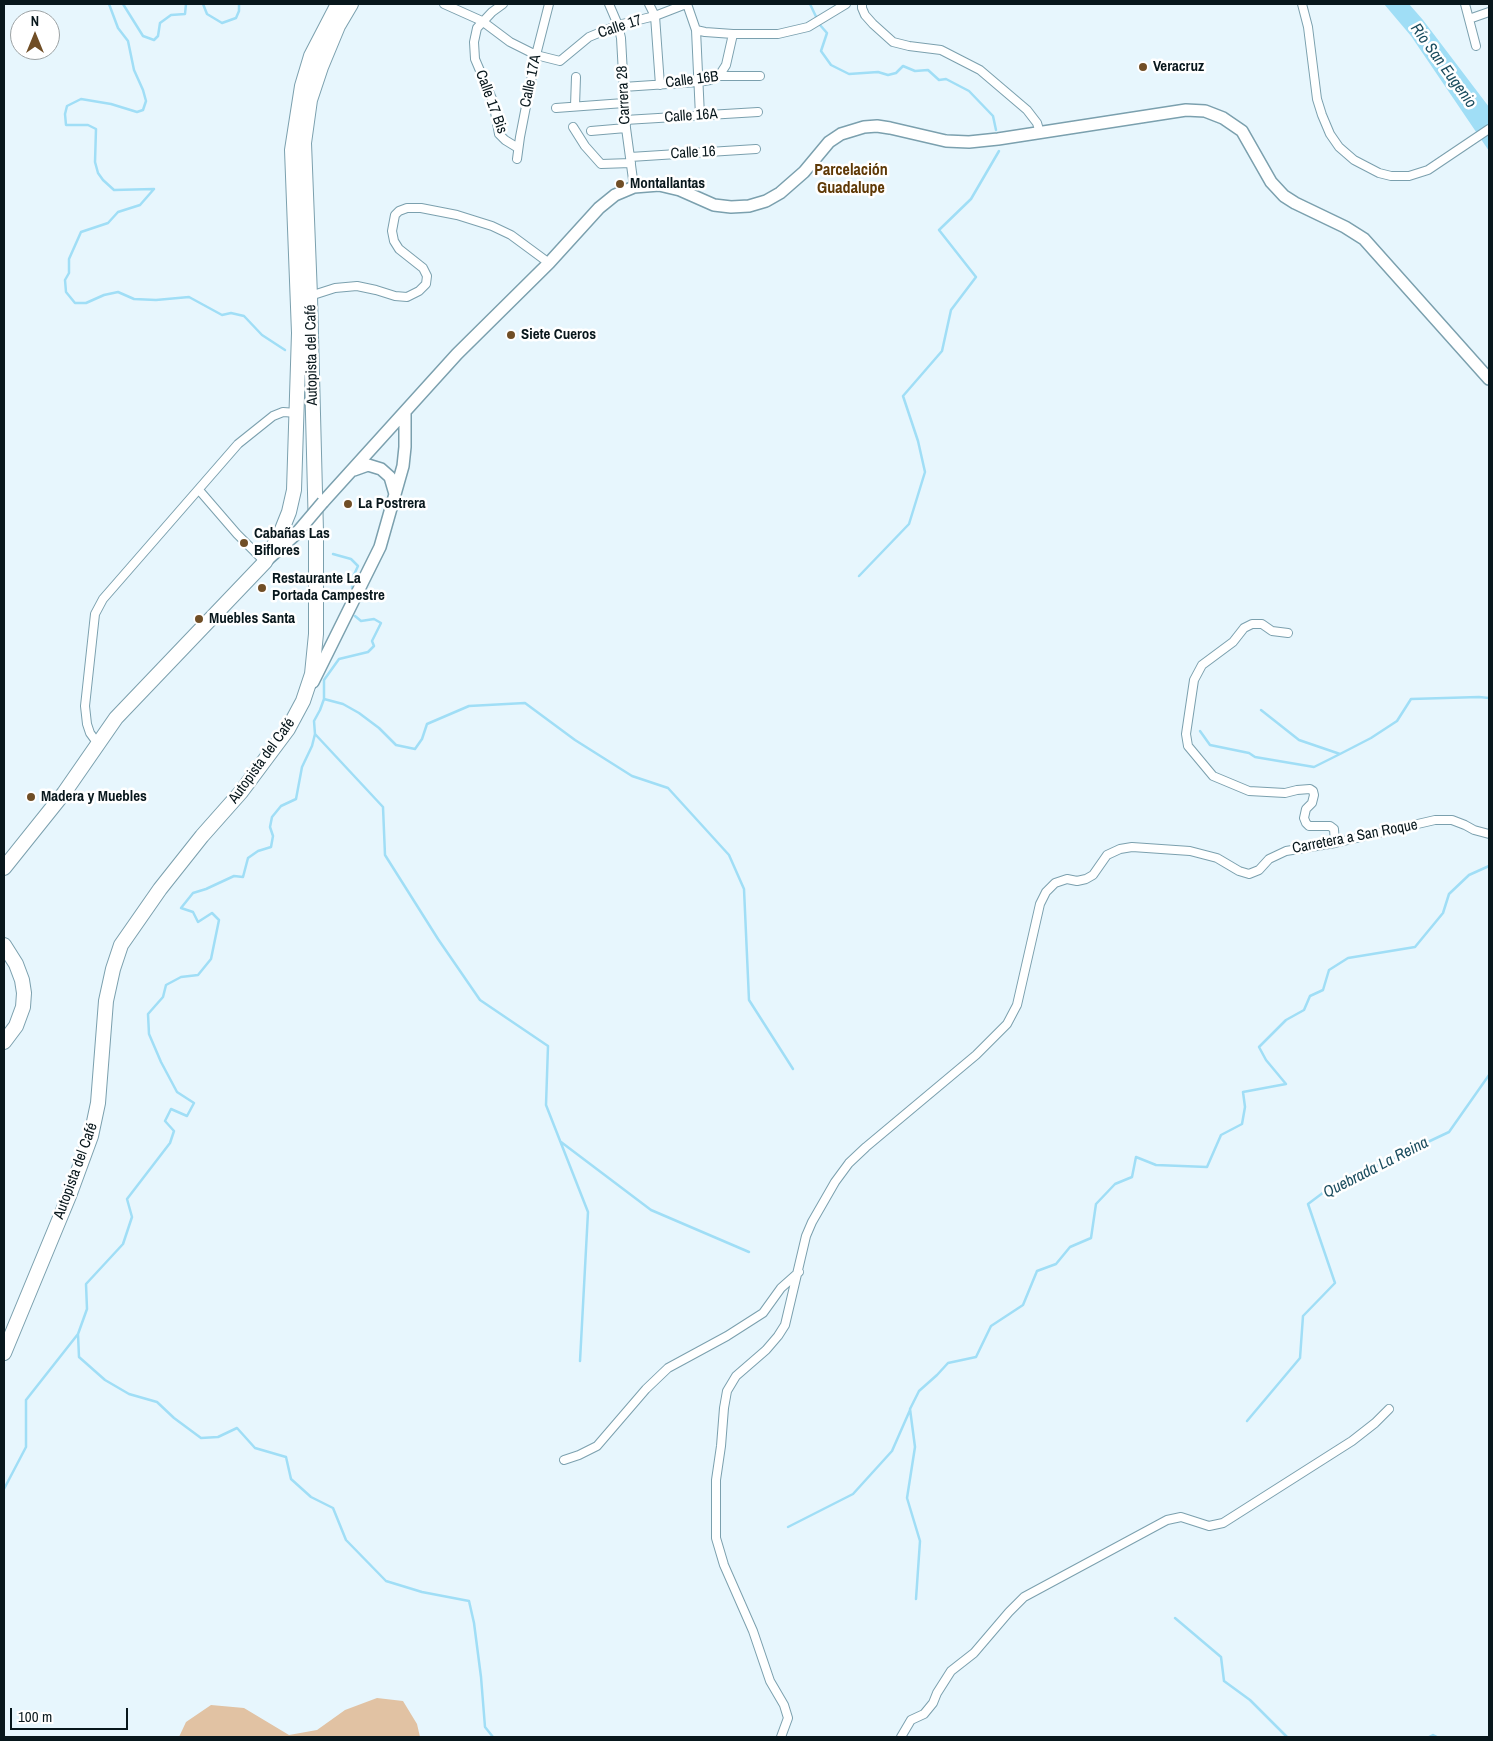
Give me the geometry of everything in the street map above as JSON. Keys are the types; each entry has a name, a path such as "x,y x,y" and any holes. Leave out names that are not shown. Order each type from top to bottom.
{"highway":[{"name":"Autopista del Café","path":"4,868 64,794 122,711 265,562 286,518 294,490 299,333 292,150 300,95 311,56 338,4"},
{"name":"Autopista del Café","path":"4,1353 69,1196 91,1136 98,1103 106,1001 113,969 121,945 160,888 261,767 288,729 303,701 312,674 316,634 310,296 304,143 310,100 321,67 338,26 351,4"},
{"path":"4,945 16,964 22,980 24,993 23,1007 16,1026 4,1042"}],"main road":[{"path":"265,562 296,535 323,502 457,354 548,263 599,208 615,195 634,187 659,185 680,190 714,205 749,206 766,201 780,193 804,172 829,142 841,134 864,126 878,126 937,140 959,142 998,140 1186,110 1205,111 1224,118 1242,131 1271,182 1284,196 1345,227 1364,239 1489,380"},
{"path":"303,701 380,547 403,466 405,413"},
{"path":"352,471 368,465 381,469 390,477 396,496"}],"street":[{"path":"444,4 482,21 510,42 536,55"},
{"path":"482,21 491,8 503,4"},
{"name":"Calle 17A","path":"517,159 536,55 549,4"},
{"name":"Carrera 28","path":"609,4 618,24 621,38 625,124 634,187"},
{"path":"649,4 655,16 660,85"},
{"path":"686,4 696,30 700,116"},
{"name":"Calle 17","path":"536,55 560,61 590,37 618,24 655,16 686,4"},
{"path":"696,30 733,34 778,34 808,27 846,4"},
{"path":"862,4 865,15 893,42 942,50 980,70 1027,110 1037,123 1040,133"},
{"path":"1302,4 1308,27 1317,99 1324,122 1339,147 1367,168 1391,176 1409,176 1428,170 1489,128"},
{"path":"1465,4 1476,46"},
{"path":"1469,19 1489,12"},
{"name":"Calle 17 Bis","path":"482,21 477,28 474,42 475,60 493,101 499,134 518,148"},
{"path":"719,76 726,64 733,34"},
{"name":"Calle 16B","path":"623,87 698,82 719,76 760,76"},
{"path":"575,106 576,77"},
{"path":"556,108 624,103"},
{"name":"Calle 16A","path":"591,131 625,124 758,112"},
{"name":"Calle 16","path":"573,127 585,146 601,164 756,149"},
{"path":"310,296 335,288 357,286 395,296 407,297 419,291 426,284 427,276 423,268 399,248 392,232 395,215 407,208 421,208 457,214 492,226 511,236 548,263"},
{"path":"98,744 90,733 85,706 95,614 109,590 199,490 227,455 263,422 279,413 297,413"},
{"path":"199,490 237,534 265,562"},
{"path":"1288,633 1272,631 1262,624 1252,624 1244,628 1234,642 1202,666 1194,680 1186,734 1188,746 1213,776 1249,792 1285,793 1310,789 1314,795 1312,803 1306,809 1304,818 1306,823 1309,826 1330,826 1334,829 1335,843"},
{"name":"Carretera a San Roque","path":"799,1272 802,1251 812,1222 835,1182 849,1163 976,1056 1007,1024 1017,1005 1040,904 1046,892 1055,883 1086,879 1093,875 1107,855 1120,848 1132,847 1190,851 1217,858 1248,874 1259,870 1269,859 1286,851 1335,843 1435,820 1452,820 1474,830 1489,834"},
{"path":"564,1460 580,1455 597,1446 646,1389 668,1368 727,1336 763,1313 781,1288 799,1272"},
{"path":"781,1737 788,1718 784,1705 770,1681 753,1631 724,1565 716,1538 715,1496 727,1391 736,1376 766,1350 785,1325 799,1272"},
{"path":"901,1737 911,1720 924,1714 933,1703 951,1671 974,1653 1024,1597 1167,1520 1182,1517 1210,1526 1223,1523 1352,1441 1376,1423 1389,1409"}],"shaded area":[{"path":"377,1698 403,1701 417,1724 420,1737 179,1737 186,1722 211,1705 244,1708 289,1735 317,1730 345,1710"}],"water":[{"name":"Río San Eugenio","path":"1384,4 1409,4 1489,107 1489,151 1411,36"}],"waterway":[{"path":"109,4 118,28 128,41 134,70 146,101 143,110 137,112 111,104 81,99 67,106 65,114 66,125 88,125 96,129 95,162 98,173 114,190 154,189 140,205 118,212 108,223 81,232 69,259 69,273 65,280 66,292 75,303 86,303 104,295 118,292 134,299 156,300 189,297 222,315 231,313 244,316 262,335 285,350"},
{"path":"123,4 143,36 154,40 158,36 160,23 171,15 185,14 186,4"},
{"path":"203,4 207,14 222,23 236,18 239,4"},
{"path":"810,4 820,25 827,33 821,51 831,65 849,74 878,72 888,75 896,73 903,66 915,71 928,70 939,80 946,79 969,91 993,116 996,130"},
{"path":"859,576 909,524 925,472 918,441 903,396 942,351 951,310 976,277 939,230 971,199 999,151"},
{"path":"333,554 351,559 358,566 352,579 352,588"},
{"path":"355,616 361,621 374,619 381,623 372,641 374,646 368,652 339,659 324,680 324,699 314,721 315,734 312,746 302,767 296,799 281,806 272,817 270,827 273,836 271,847 258,851 248,858 243,877 234,876 193,893 181,908 193,912 198,922 212,913 219,920 211,959 198,975 181,977 166,985 163,997 148,1014 149,1034 177,1092 194,1103 187,1116 171,1109 165,1121 174,1131 170,1143 127,1199 132,1217 123,1244 86,1284 87,1309 78,1334 79,1357 105,1380 129,1394 157,1402 174,1418 201,1438 218,1437 237,1428 255,1448 286,1457 291,1479 311,1497 333,1508 346,1540 386,1581 422,1592 469,1601 474,1623 481,1677 485,1727 493,1737"},
{"path":"1261,710 1299,740 1340,754 1371,738 1397,721 1411,699 1489,698"},
{"path":"324,699 343,704 359,713 379,728 396,745 415,749 422,739 427,724 469,706 525,703 575,740 632,776 668,788 729,855 744,889 749,1000 793,1069"},
{"path":"1200,731 1210,745 1249,753 1255,757 1314,767 1340,754"},
{"path":"315,734 383,807 385,855 438,939 480,1000 548,1046 546,1105 588,1212 580,1361"},
{"name":"Quebrada La Reina","path":"916,1599 920,1541 907,1498 915,1447 910,1409 919,1391 948,1363 976,1357 991,1326 1023,1305 1037,1271 1056,1264 1070,1247 1091,1238 1096,1204 1115,1184 1132,1177 1136,1157 1156,1165 1207,1167 1221,1135 1242,1124 1245,1107 1243,1092 1286,1084 1266,1060 1259,1047 1286,1020 1304,1010 1310,996 1323,990 1329,970 1348,958 1415,947 1443,913 1449,894 1469,875 1489,866"},
{"name":"Quebrada La Reina","path":"1247,1421 1300,1358 1303,1316 1335,1283 1308,1204 1328,1189 1449,1132 1489,1075"},
{"path":"561,1142 651,1210 749,1252"},
{"path":"4,1489 26,1447 26,1400 78,1334"},
{"path":"788,1527 853,1494 892,1451 910,1410"},
{"path":"1175,1618 1221,1657 1224,1681 1250,1700 1287,1737"},
{"path":"1429,1737 1433,1735 1437,1737"}],"place":[{"name":"Veracruz","path":"1143,67"},
{"name":"Montallantas","path":"620,184"},
{"name":"Siete Cueros","path":"511,335"},
{"name":"La Postrera","path":"348,504"},
{"name":"Cabañas Las Biflores","path":"244,543"},
{"name":"Restaurante La Portada Campestre","path":"262,588"},
{"name":"Muebles Santa","path":"199,619"},
{"name":"Madera y Muebles","path":"31,797"}],"district":[{"name":"Parcelación Guadalupe","path":"851,180"}]}
